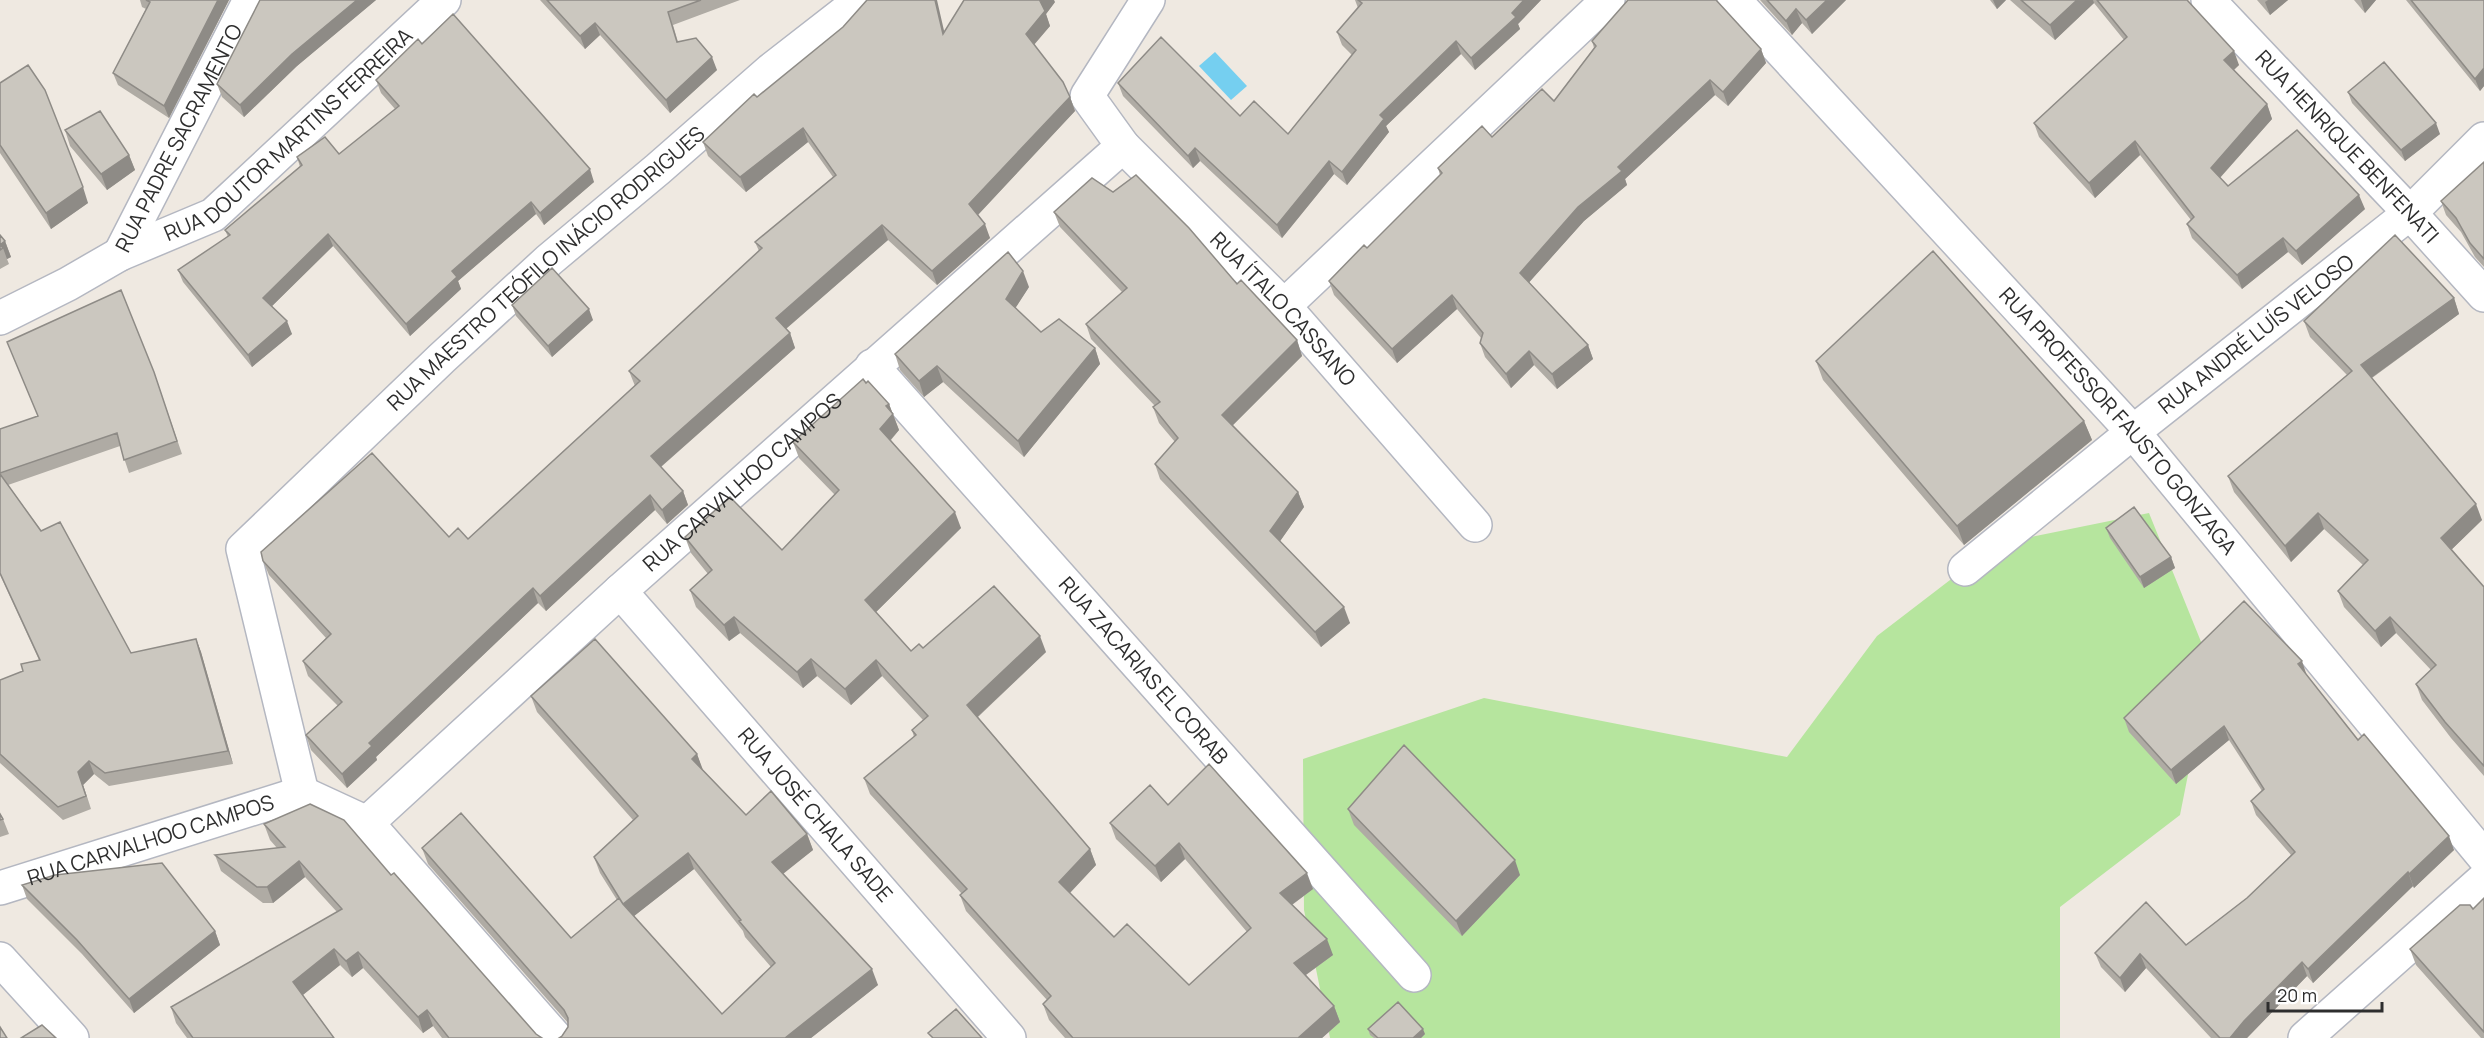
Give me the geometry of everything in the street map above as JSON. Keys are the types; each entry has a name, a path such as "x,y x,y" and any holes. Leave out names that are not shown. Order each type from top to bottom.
{"street":[{"name":"RUA PADRE SACRAMENTO","path":"0,318 68,284 120,254 250,0"},
{"name":"RUA DOUTOR MARTINS FERREIRA","path":"120,254 213,215 444,0"},
{"name":"RUA MAESTRO TEÓFILO INÁCIO RODRIGUES","path":"302,793 243,549 442,358 549,260 771,70 861,0"},
{"name":"RUA ÍTALO CASSANO","path":"1148,0 1087,96 1123,146 1284,306 1475,525"},
{"path":"1284,306 1608,0"},
{"name":"RUA PROFESSOR FAUSTO GONZAGA","path":"1734,0 2133,432 2484,857"},
{"name":"RUA HENRIQUE BENFENATI","path":"2208,0 2410,213 2484,295"},
{"name":"RUA ANDRÉ LUÍS VELOSO","path":"1965,569 2133,432 2410,213 2484,139"},
{"name":"RUA CARVALHOO CAMPOS","path":"367,823 620,591 1123,146"},
{"name":"RUA PADRE SACRAMENTO","path":"0,329 68,284"},
{"name":"RUA ZACARIAS EL CORAB","path":"872,366 1413,975"},
{"name":"RUA JOSÉ CHALA SADE","path":"620,591 1009,1038"},
{"path":"302,793 367,823 556,1038"},
{"name":"RUA CARVALHOO CAMPOS","path":"0,888 302,793"},
{"path":"2305,1038 2484,879"},
{"path":"0,959 72,1038"}],"green space":[{"path":"2149,513 2210,664 2180,815 2060,907 2060,1038 1330,1038 1304,910 1303,759 1484,698 1787,757 1877,636 1997,544"}],"water":[{"path":"1215,52 1247,86 1231,100 1199,66"}],"building":[{"path":"146,0 218,0 164,106 113,73 150,2"},
{"path":"260,0 357,0 292,54 240,105 217,84"},
{"path":"547,0 701,0 668,12 677,42 696,38 712,57 666,100 595,23 580,36"},
{"path":"867,0 935,0 943,34 964,0 1041,0 1045,11 1026,34 1063,82 1070,97 969,204 985,224 932,271 882,225 776,318 790,333 651,456 683,491 662,510 650,495 540,596 533,588 369,743 372,746 342,774 306,735 342,702 303,661 331,634 263,561 261,552 372,453 449,537 458,528 468,539 640,381 629,371 762,248 755,242 836,175 803,128 740,177 703,142 754,94 757,97 843,27"},
{"path":"1358,0 1524,0 1512,13 1516,17 1471,58 1456,41 1380,115 1384,119 1342,172 1329,161 1277,225 1195,148 1188,156 1118,83 1161,37 1240,116 1254,101 1288,134 1356,50 1337,32 1362,3"},
{"path":"1628,0 1716,0 1761,49 1723,92 1710,80 1618,167 1622,171 1578,207 1520,273 1588,345 1552,374 1529,351 1506,374 1480,343 1483,333 1452,295 1392,349 1329,281 1364,245 1367,248 1442,173 1438,168 1482,126 1492,137 1542,89 1554,101 1596,46 1592,41"},
{"path":"1767,0 1827,0 1806,20 1796,9 1786,21"},
{"path":"2021,0 2077,0 2050,25"},
{"path":"2097,0 2187,0 2234,51 2224,60 2267,104 2211,168 2228,186 2297,130 2359,195 2296,251 2283,238 2237,275 2187,224 2194,217 2135,141 2089,183 2034,123 2127,37"},
{"path":"2411,0 2484,0 2484,68 2475,79"},
{"path":"453,14 590,169 540,213 531,202 452,271 457,277 406,324 328,234 263,298 287,321 248,355 178,270 230,235 225,230 302,165 297,157 325,137 339,154 399,106 376,80 418,39 422,44"},
{"path":"2384,62 2436,123 2401,150 2348,92"},
{"path":"28,65 45,90 83,187 46,213 0,145 0,83"},
{"path":"100,111 129,155 101,174 65,130"},
{"path":"2484,162 2484,259 2470,243 2456,218 2441,201"},
{"path":"1136,175 1189,228 1237,284 1241,280 1297,340 1222,415 1298,492 1270,531 1344,607 1315,632 1155,464 1178,438 1153,407 1160,402 1086,324 1127,288 1054,212 1092,178 1113,192"},
{"path":"0,235 5,241 0,245"},
{"path":"2395,235 2454,298 2361,365 2476,504 2441,538 2484,587 2484,766 2445,722 2416,684 2436,665 2390,617 2375,631 2338,591 2368,560 2318,513 2285,546 2228,476 2352,371 2304,321"},
{"path":"1933,251 2084,421 1957,526 1816,361"},
{"path":"1008,252 1023,271 1006,299 1041,332 1059,319 1095,348 1018,441 937,366 919,381 895,354"},
{"path":"552,268 589,309 548,346 512,305"},
{"path":"121,290 154,372 177,441 124,460 117,433 0,473 0,429 38,416 7,342"},
{"path":"863,379 866,383 868,381 889,404 886,406 893,414 880,429 955,512 865,600 911,651 919,644 923,648 994,586 1040,636 967,705 1090,849 1059,882 1114,937 1127,924 1189,985 1251,928 1179,843 1155,866 1110,823 1150,785 1168,805 1209,764 1307,873 1280,893 1327,939 1294,963 1334,1006 1298,1038 1073,1038 1043,1004 1051,996 960,895 967,889 864,778 916,735 912,730 928,716 876,660 845,689 811,659 797,672 734,617 724,625 690,590 712,570 685,537 730,497 782,550 839,490 793,442"},
{"path":"0,474 41,531 60,522 131,653 196,639 228,751 105,773 89,761 78,772 86,796 58,807 0,754 0,680 23,671 21,664 40,660 0,573"},
{"path":"2134,507 2171,557 2140,577 2106,528"},
{"path":"2244,601 2302,661 2298,664 2358,740 2364,734 2449,836 2409,874 2408,872 2308,969 2302,962 2230,1038 2220,1038 2140,954 2120,978 2095,953 2146,902 2186,945 2247,898 2295,852 2251,801 2264,789 2224,726 2171,770 2124,718"},
{"path":"595,639 697,754 692,759 746,815 771,791 807,834 772,862 872,969 785,1038 559,1038 568,1027 568,1018 564,1010 422,848 461,813 571,938 619,898 623,904 594,857 638,816 531,696","holes":["688,853 741,920 739,921 775,963 722,1014 623,904"]},
{"path":"1404,745 1515,860 1456,921 1348,809"},
{"path":"310,804 344,820 391,875 394,873 542,1038 449,1038 427,1010 418,1017 358,952 346,961 334,949 293,982 334,1038 193,1038 171,1007 342,909 299,861 267,887 257,887 215,855 285,847 264,824"},
{"path":"162,863 215,931 129,999 77,940 22,885 55,875"},
{"path":"2484,898 2484,1032 2410,949 2460,905 2470,905 2473,909"},
{"path":"1398,1002 1423,1029 1413,1038 1378,1038 1368,1029"},
{"path":"956,1009 982,1038 933,1038 928,1033"},
{"path":"42,1025 56,1038 21,1038"},
{"path":"0,1027 7,1038 0,1038"}]}
